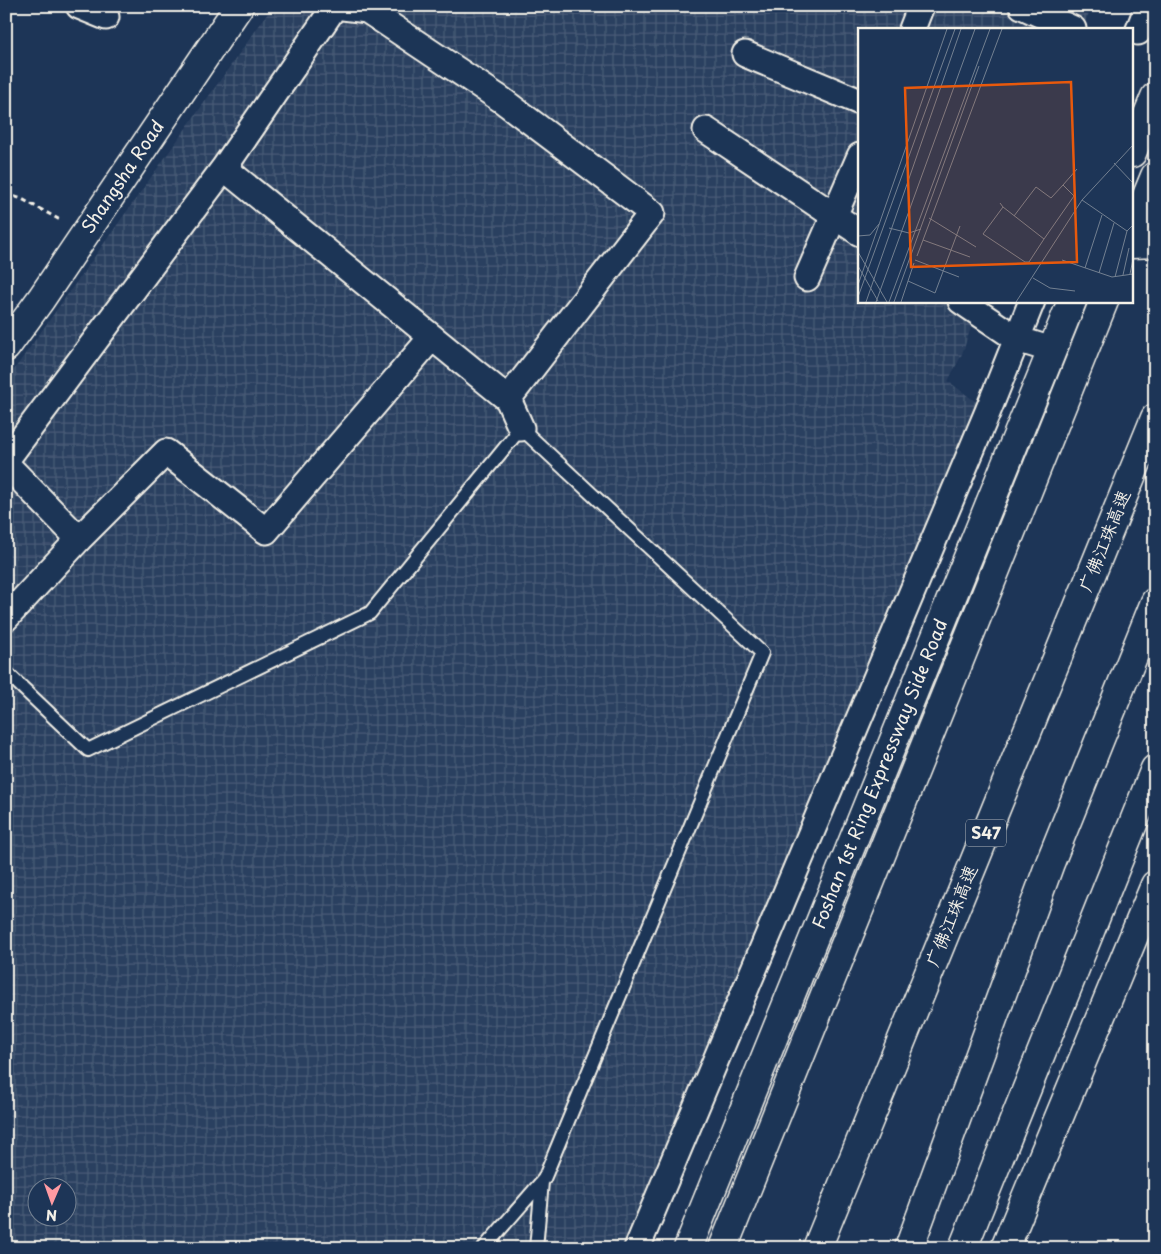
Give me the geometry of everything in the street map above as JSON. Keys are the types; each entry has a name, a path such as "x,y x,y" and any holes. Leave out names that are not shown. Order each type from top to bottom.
{"main road":[{"name":"Shangsha Road","path":"6,347 42,300 85,233 239,6"},
{"path":"1134,148 1155,97"},
{"path":"1134,227 1155,176"},
{"path":"1134,244 1155,243"},
{"name":"Foshan 1st Ring Expressway Side Road","path":"688,1248 1072,302"},
{"name":"Foshan 1st Ring Expressway Side Road","path":"723,1248 1104,302"},
{"name":"广佛江珠高速","path":"817,1248 1155,418"},
{"path":"909,1248 1050,863 1155,602"},
{"path":"963,1248 1155,769"},
{"path":"1006,1248 1155,885"}],"street":[{"path":"79,6 106,17"},
{"path":"6,460 224,168 335,6 367,10 502,100 652,213 508,398"},
{"path":"912,28 922,6"},
{"path":"1022,6 1071,28"},
{"path":"1138,32 1148,6"},
{"path":"744,54 858,101"},
{"path":"706,130 858,232"},
{"path":"807,278 858,161"},
{"path":"224,168 508,398 521,428"},
{"path":"962,302 1017,339 1052,350"},
{"path":"637,1248 1032,302"},
{"path":"6,618 79,539 166,452 266,531 432,337"},
{"path":"6,464 79,539"}],"lane":[{"path":"6,672 88,750 370,613 521,428 762,653 542,1182 536,1248"},
{"path":"484,1248 542,1182"}],"path":[{"path":"6,194 22,199 85,233"}],"shaded area":[{"path":"273,6 1092,6 1082,28 858,28 858,302 980,302 962,354 948,381 988,411 625,1248 6,1248 6,381"}]}
